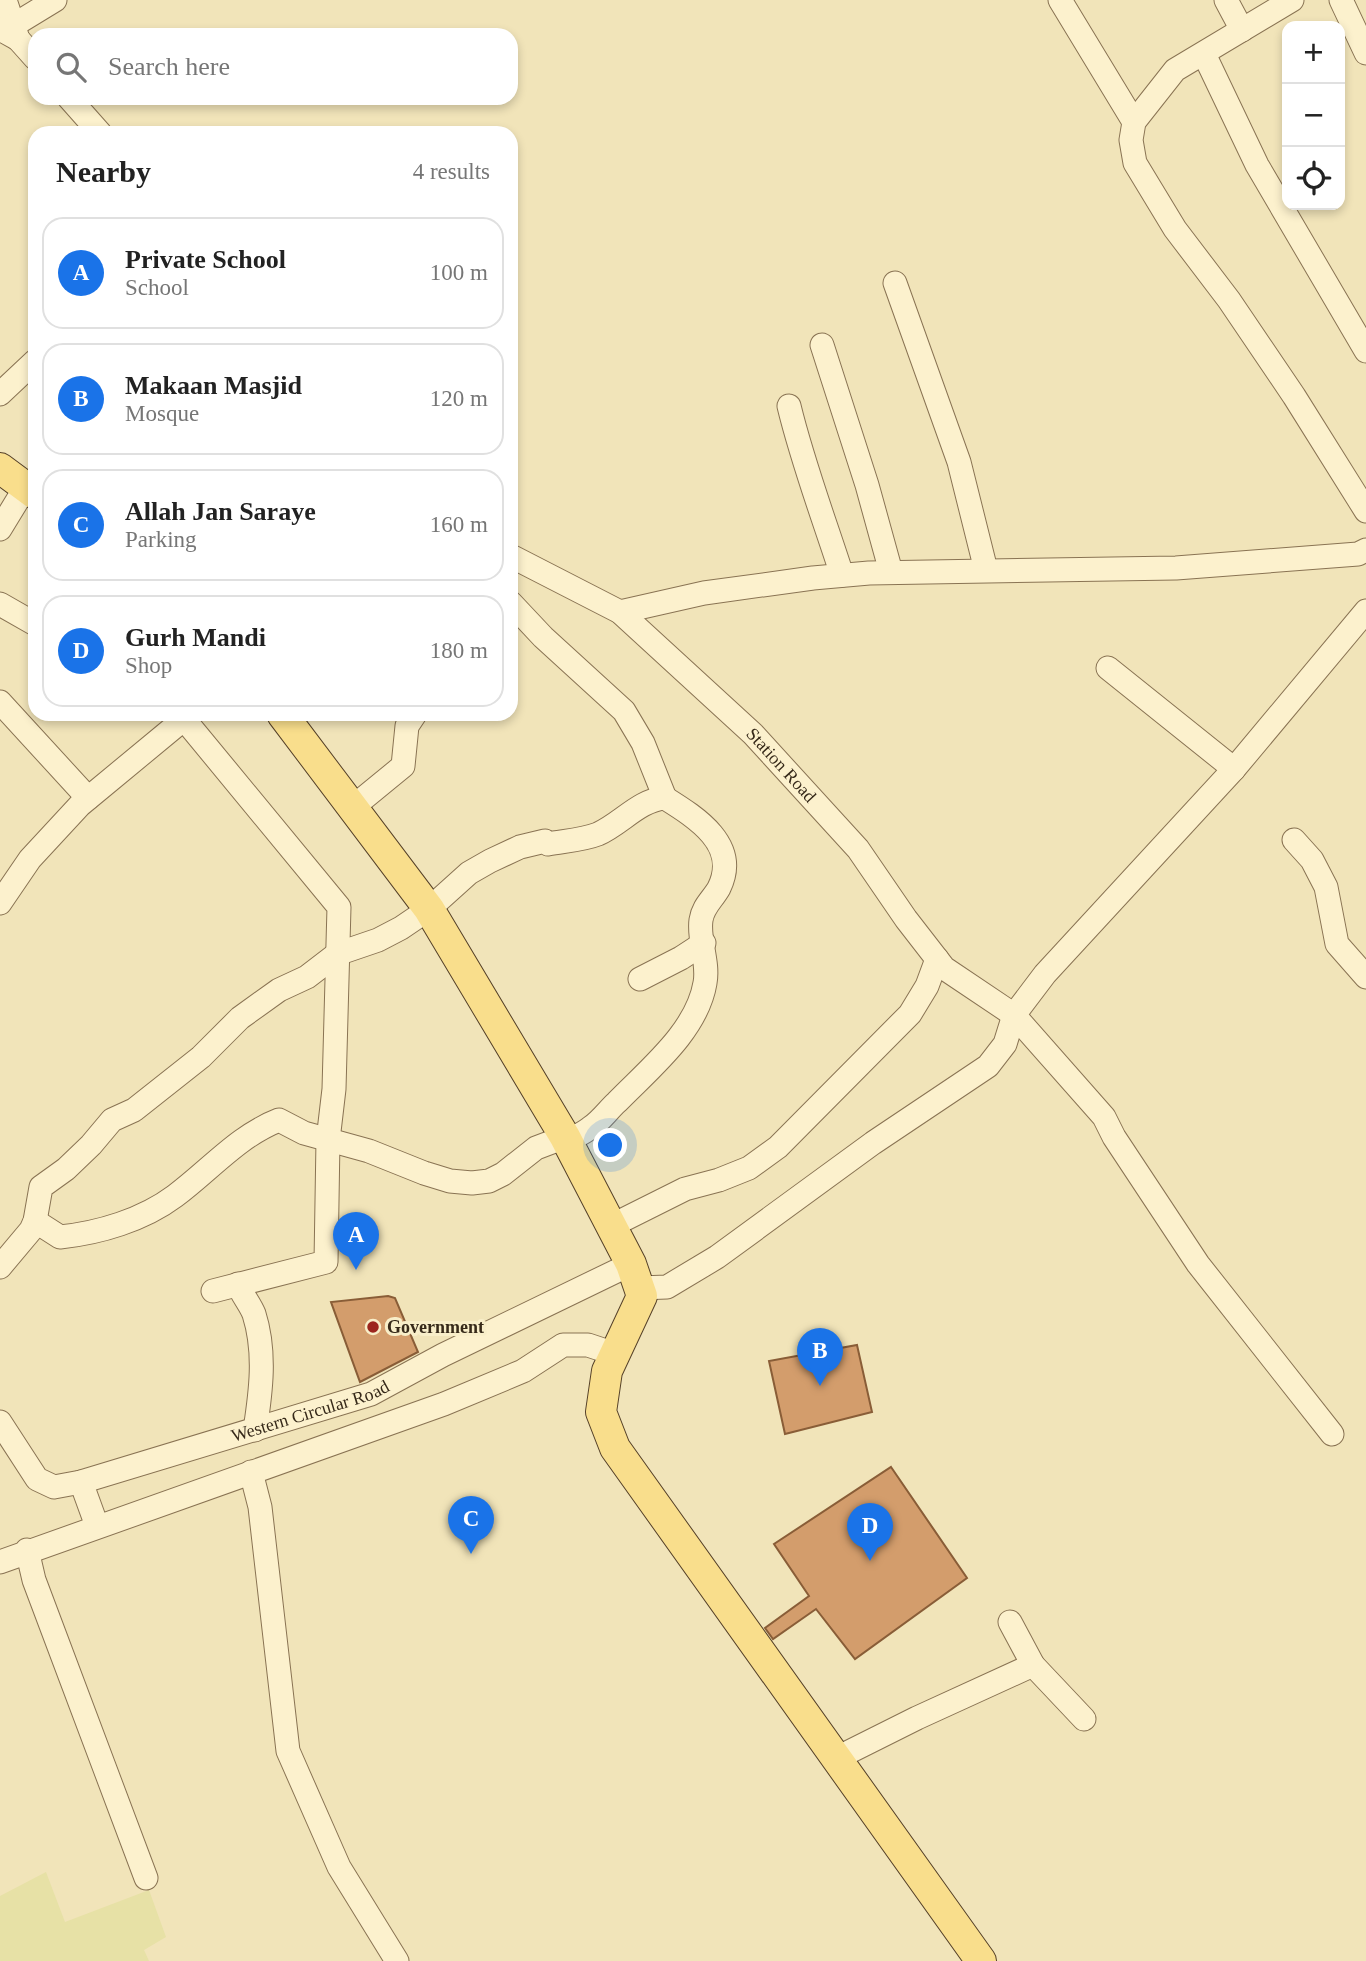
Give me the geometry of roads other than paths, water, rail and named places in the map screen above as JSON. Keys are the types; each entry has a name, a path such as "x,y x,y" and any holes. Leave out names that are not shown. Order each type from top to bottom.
{"main road":[{"path":"0,468 28,489"},
{"path":"287,721 429,909 566,1139 635,1276 642,1296 607,1371 601,1412 615,1448 981,1961"}],"street":[{"path":"5,0 11,31 28,50"},
{"path":"11,31 55,0"},
{"path":"1060,0 1134,122"},
{"path":"1226,0 1242,30"},
{"path":"1292,0 1175,70 1134,122 1131,140 1135,163 1175,229 1229,300 1294,396 1366,511"},
{"path":"1341,0 1366,53"},
{"path":"1204,54 1257,165 1366,351"},
{"path":"75,105 94,126"},
{"path":"895,283 959,462 986,570"},
{"path":"822,345 891,572"},
{"path":"0,394 28,368"},
{"path":"789,406 799,447 842,575"},
{"path":"0,529 28,497"},
{"path":"620,612 704,593 842,575 1176,568 1358,554 1366,550"},
{"name":"Station Road","path":"518,560 620,612 753,734 858,849 905,919 944,968 1014,1015 1104,1117 1114,1137 1198,1264 1332,1434"},
{"path":"0,604 28,620"},
{"path":"35,1221 60,1237 101,1230 133,1218 173,1198 258,1128 279,1120 304,1133 369,1150 450,1181 489,1181 503,1174 536,1148 590,1129 657,1060 687,1024 699,1003 706,981 701,919 720,885 726,859 716,837 665,798 643,743 624,711 518,610"},
{"path":"635,1276 667,1287 717,1257 873,1143 988,1066 1005,1044 1014,1015 1045,974 1234,769 1366,611"},
{"path":"1108,668 1234,769"},
{"path":"0,702 88,798"},
{"path":"0,903 30,859 88,798 181,721"},
{"path":"191,721 339,907 334,1089 328,1140 326,1262 213,1292"},
{"path":"353,807 403,766 407,726 410,721"},
{"path":"0,1267 31,1230 41,1187 66,1169 112,1120 134,1110 201,1057 240,1018 279,990 307,977 337,954 378,940 401,928 429,909 469,873 506,853 545,841 548,844 596,835 649,801 665,798"},
{"path":"1294,840 1312,860 1326,887 1337,944 1366,977"},
{"path":"640,978 681,958 704,943"},
{"path":"611,1226 685,1189 749,1168 778,1147 910,1014 927,986 937,960"},
{"name":"Western Circular Road","path":"0,1422 37,1479 54,1487 81,1482 371,1394 443,1355 635,1276"},
{"path":"238,1284 253,1312 262,1362 255,1430"},
{"path":"0,1562 27,1550 456,1399 523,1371 563,1345 588,1345 615,1354"},
{"path":"251,1472 260,1507 288,1751 339,1867 397,1961"},
{"path":"81,1482 97,1526"},
{"path":"27,1550 34,1580 146,1878"},
{"path":"1010,1622 1033,1665 1084,1719"},
{"path":"835,1759 1033,1665"}],"place":[{"name":"Private School","path":"356,1270"},
{"name":"Government","path":"373,1327"},
{"name":"Makaan Masjid","path":"820,1386"},
{"name":"Allah Jan Saraye","path":"471,1554"},
{"name":"Gurh Mandi","path":"870,1561"}]}
